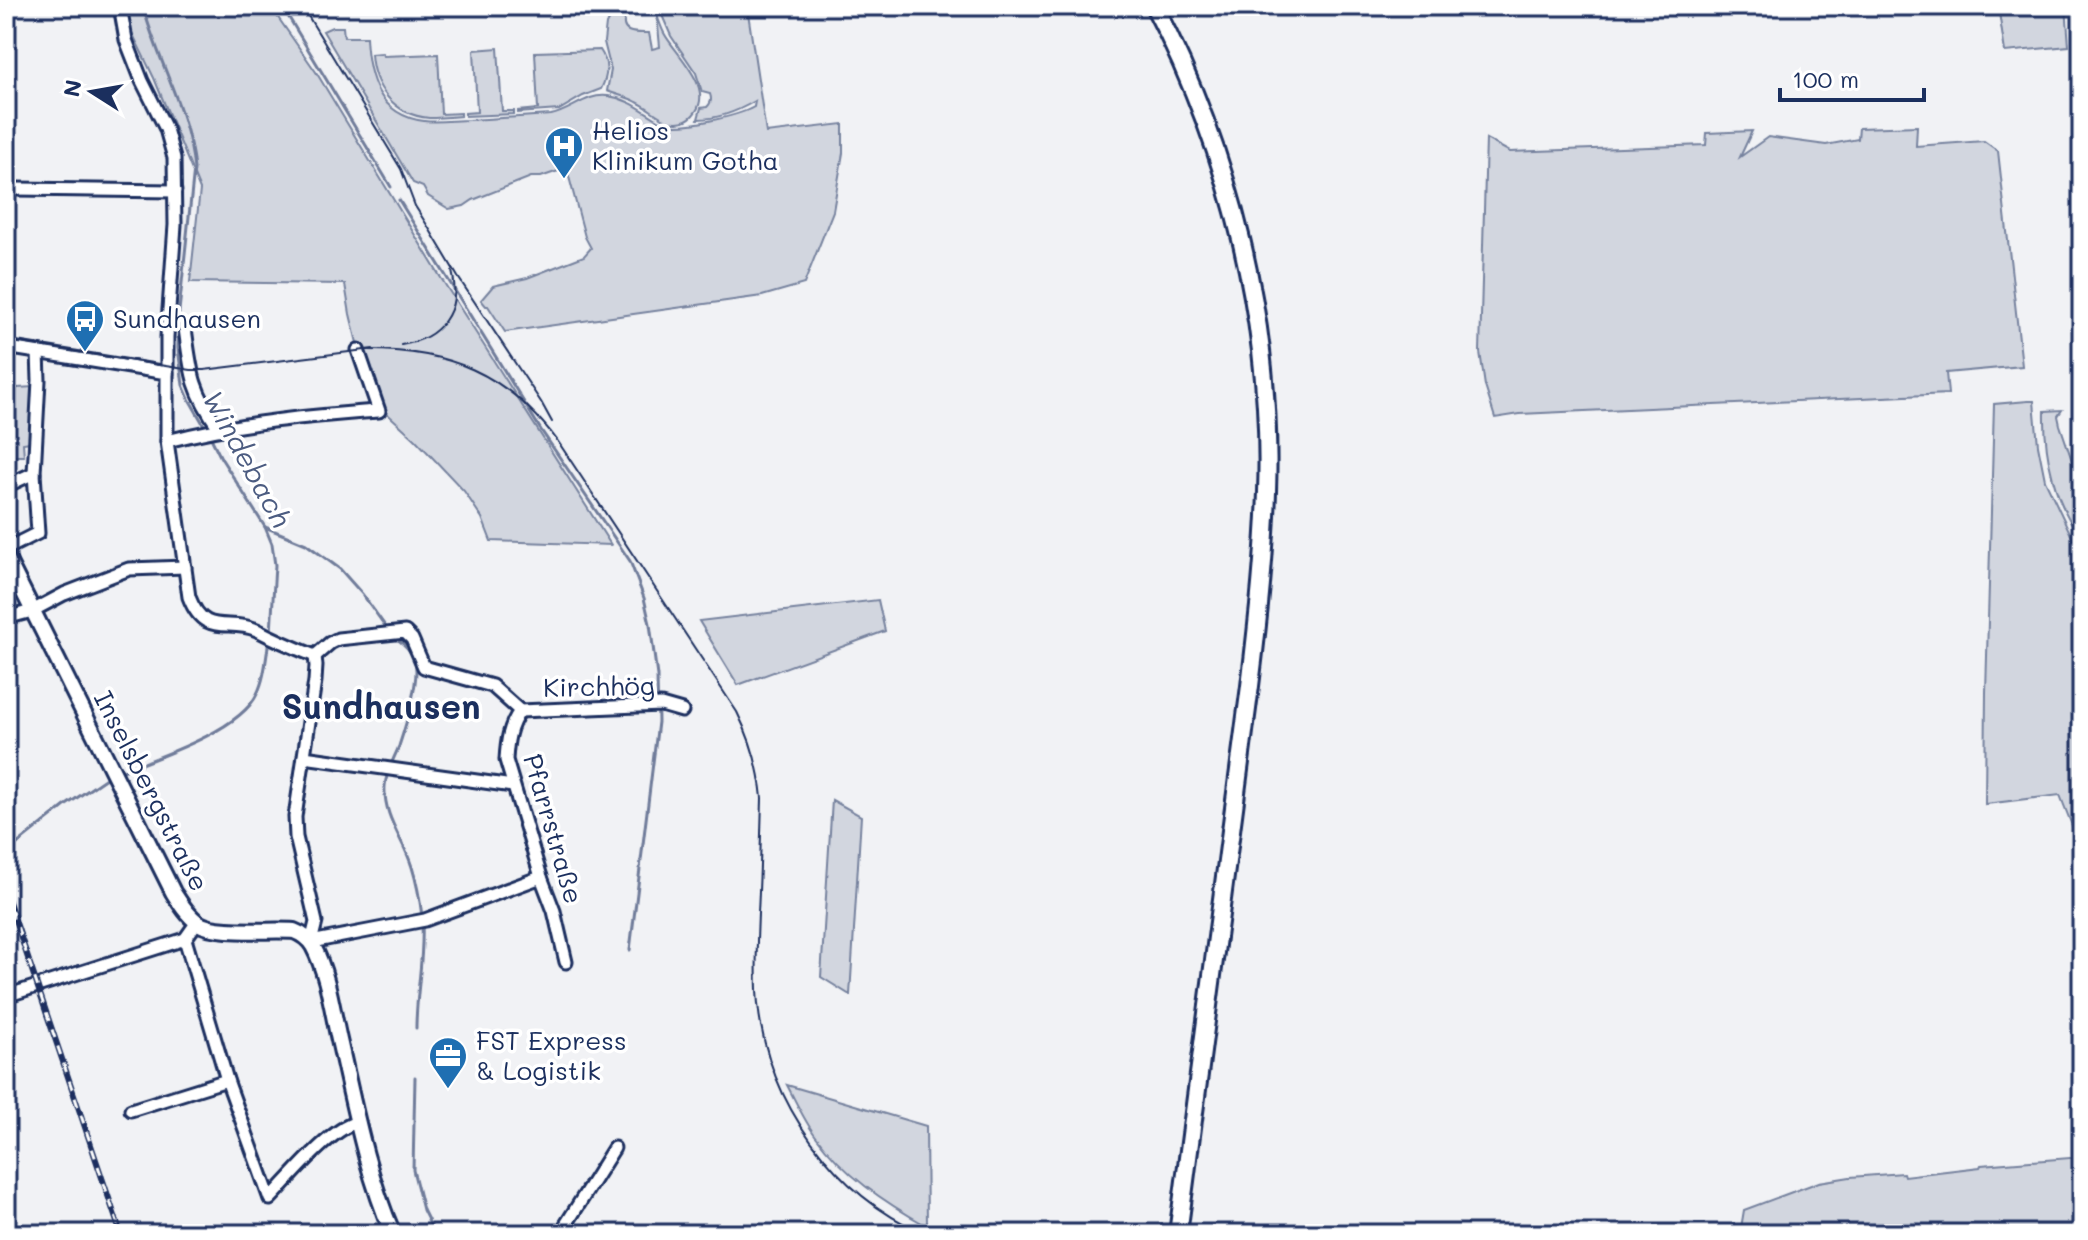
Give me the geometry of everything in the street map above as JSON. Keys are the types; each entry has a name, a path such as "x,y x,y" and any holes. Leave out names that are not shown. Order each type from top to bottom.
{"main road":[{"path":"1154,6 1209,131 1237,224 1253,294 1261,354 1268,490 1261,598 1178,1234"}],"street":[{"path":"120,6 126,40 166,129 174,158 175,237 168,311 167,441 189,597 199,615 211,624 250,628 315,656 315,681 295,817 296,837 316,922 311,942 324,974 375,1187 393,1234"},
{"path":"6,193 9,189 175,191"},
{"path":"185,328 192,375 211,430"},
{"path":"6,347 167,373"},
{"path":"167,441 279,419 379,411 358,350"},
{"path":"6,549 38,533 34,473 38,352"},
{"path":"6,486 34,473"},
{"name":"Inselsbergstraße","path":"6,557 173,892 185,910 197,922 212,929 294,931 311,942"},
{"path":"6,618 32,611 64,594 129,569 185,567"},
{"name":"Kirchhög","path":"315,656 338,639 405,632 412,639 424,667 492,686 520,711 656,705 682,711"},
{"name":"Pfarrstraße","path":"520,711 513,720 506,760 554,911 566,962"},
{"path":"304,757 513,786"},
{"path":"311,942 423,920 541,877"},
{"path":"6,996 185,939 197,922"},
{"path":"185,939 227,1080 270,1199 312,1155 347,1125 357,1122"},
{"path":"131,1110 227,1080"},
{"path":"560,1234 614,1148"}],"shaded area":[{"path":"124,6 270,6 316,72 441,278 611,545 491,541 482,518 464,491 381,408 357,343 345,284 190,282 200,190 154,78 125,18"},
{"path":"658,6 747,6 766,133 843,124 843,153 833,211 804,284 762,296 505,332 481,300 493,286 527,278 584,256 591,248 585,237 568,173 564,169 531,177 464,206 449,209 428,196 423,187 413,183 323,31 343,27 344,37 366,37 369,66 378,92 396,111 424,121 551,115 600,96 624,100 672,125 709,121 754,107 755,101 728,114 698,119 701,108 710,103 710,94 702,92 696,73 671,36"},
{"path":"1998,6 2066,6 2069,46 2005,52"},
{"path":"612,13 625,17 627,30 649,33 652,49 660,47 657,15 664,33 697,83 699,105 691,117 669,121 634,100 607,91 611,70 604,42 606,24"},
{"path":"498,48 502,111 514,111 514,114 465,116 465,113 477,112 474,50"},
{"path":"600,50 606,69 601,89 559,110 518,113 538,109 535,52"},
{"path":"382,53 383,56 438,54 441,114 461,113 461,116 417,116 396,105 376,78 371,54"},
{"path":"1917,126 1916,146 1984,141 1998,151 2022,366 1946,373 1948,394 1520,414 1495,418 1485,386 1480,352 1486,139 1510,152 1706,145 1707,133 1752,131 1740,157 1768,137 1826,145 1858,139 1859,128"},
{"path":"34,387 30,442 23,443 24,456 6,456 6,398 17,388"},
{"path":"2034,401 2045,480 2082,558 2082,851 2060,795 1985,804 1994,404"},
{"path":"2062,410 2058,416 2060,425 2082,490 2082,538 2064,510 2046,444 2045,411"},
{"path":"878,600 885,631 738,685 699,621"},
{"path":"832,800 861,816 850,995 821,977"},
{"path":"787,1085 926,1126 927,1226 880,1197 839,1163 811,1129"},
{"path":"2082,1157 2082,1234 1740,1234 1744,1210 1819,1182"}],"waterway":[{"name":"Windebach","path":"143,6 191,148 194,169 178,348 183,385 205,427"},
{"path":"282,6 391,187"},
{"path":"399,200 541,430 630,561 644,598 657,676 658,722 630,950"},
{"name":"Windebach","path":"209,434 272,544 275,565 271,633"},
{"path":"265,527 306,544 340,569 388,630"},
{"path":"396,638 408,648 416,670 411,704 387,776 385,797 412,867 422,916"},
{"name":"Windebach","path":"120,772 196,742 233,720 248,707 262,681 269,640"},
{"name":"Windebach","path":"12,848 109,776"},
{"path":"416,1028 422,923"},
{"path":"415,1077 413,1170 423,1210 435,1234"}],"tram line":[{"path":"302,6 401,169 415,206 552,422"},
{"path":"401,345 427,337 445,321 454,299 452,271"},
{"path":"6,341 191,370 373,349"},
{"path":"364,350 422,354 449,360 496,382 538,417 557,440 737,712 754,754 762,798 757,993 764,1040 776,1076 791,1110 835,1170 892,1217 925,1234"}],"railway":[{"path":"6,893 121,1234"}],"place":[{"name":"Helios Klinikum Gotha","path":"564,180"},
{"name":"Sundhausen","path":"85,353"},
{"name":"FST Express & Logistik","path":"448,1090"}],"district":[{"name":"Sundhausen","path":"381,707"}]}
